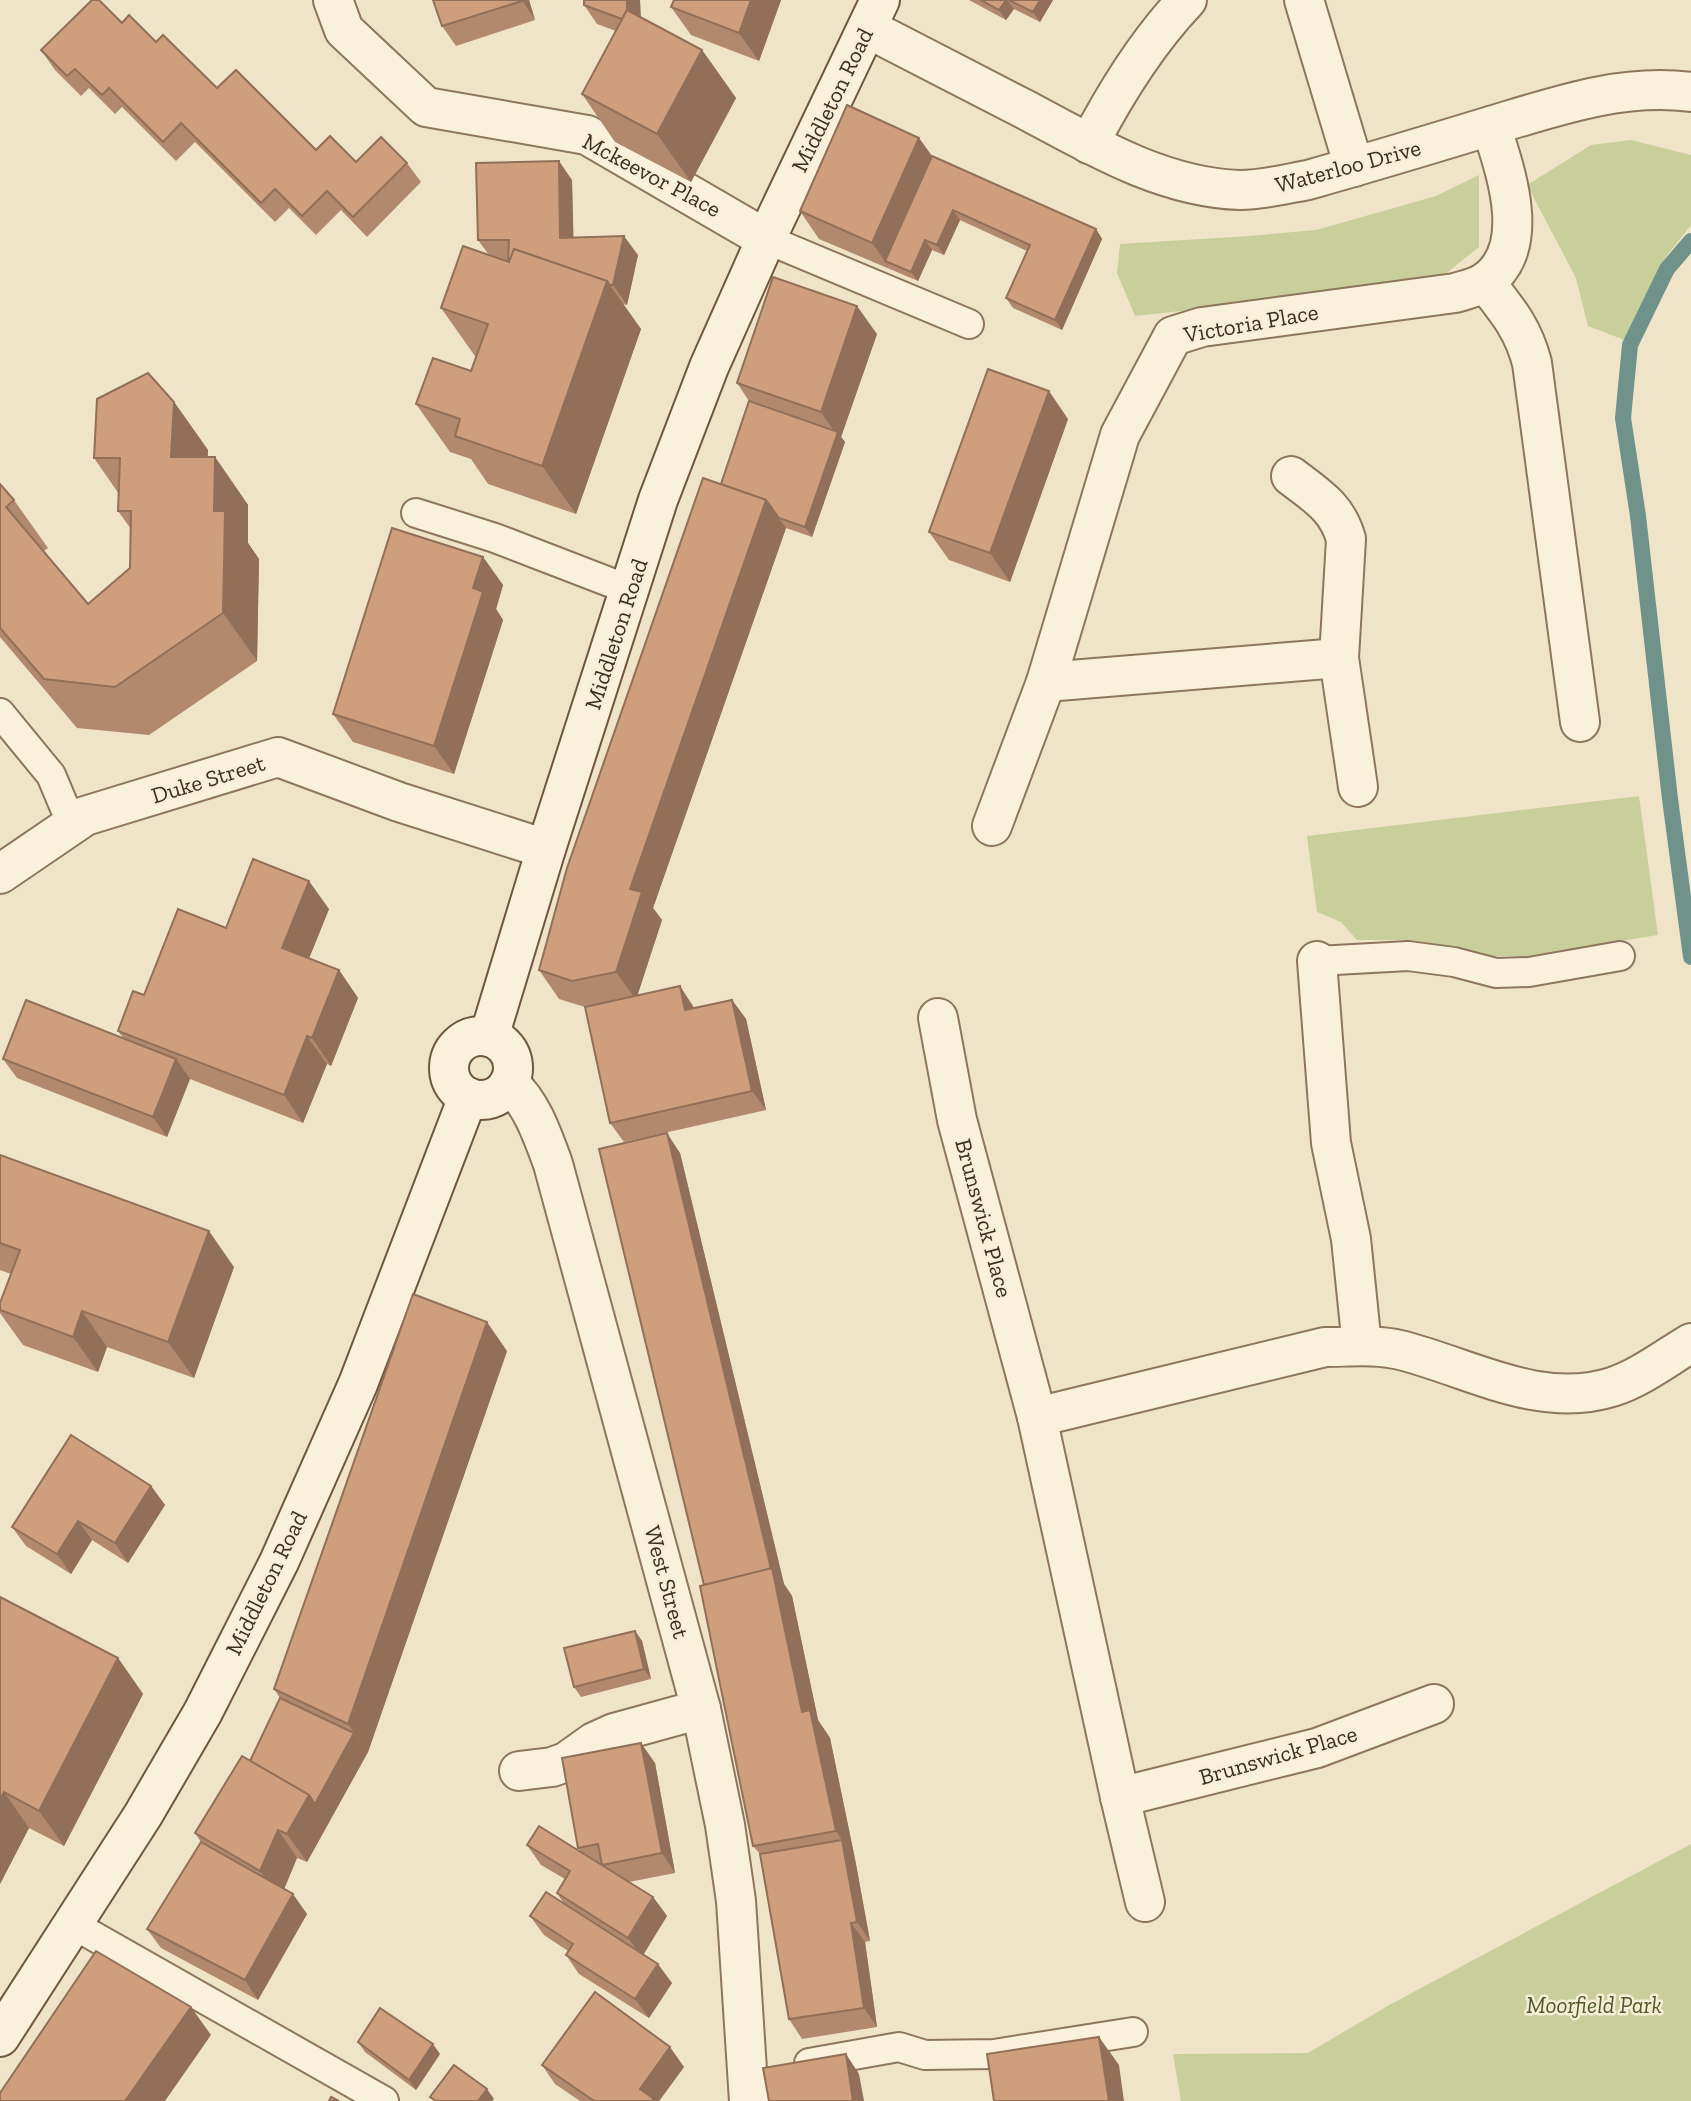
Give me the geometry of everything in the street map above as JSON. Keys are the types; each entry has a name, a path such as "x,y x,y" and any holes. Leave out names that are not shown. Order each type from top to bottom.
{"street":[{"name":"Mckeevor Place","path":"333,0 344,30 426,107 587,135 766,239"},
{"path":"1089,144 1129,74 1173,14 1187,0"},
{"path":"1304,0 1354,167"},
{"name":"Middleton Road","path":"489,1037 546,849 659,500 705,379 766,239 874,14"},
{"name":"Waterloo Drive","path":"874,14 1089,144 1151,172 1185,182 1241,190 1269,188 1308,180 1552,106 1637,90 1691,92"},
{"path":"1491,126 1504,167 1513,223 1510,242 1502,261 1485,282 1517,322 1526,340 1532,363 1580,722"},
{"name":"Victoria Place","path":"992,826 1046,682 1120,435 1173,336 1202,327 1455,293 1485,282"},
{"path":"1292,476 1333,510 1342,523 1346,539 1339,658 1358,787"},
{"path":"1046,682 1339,658"},
{"name":"Duke Street","path":"0,874 85,816 278,757 400,802 546,849"},
{"path":"1317,961 1331,1143 1351,1239 1362,1346"},
{"name":"Brunswick Place","path":"938,1018 957,1120 1037,1417 1145,1902"},
{"path":"471,1037 489,1037 502,1044 509,1052 513,1061 512,1073 509,1083 502,1091 489,1099 478,1100 458,1090 452,1082 449,1065 458,1045 471,1037"},
{"name":"West Street","path":"509,1083 526,1101 553,1164 701,1709 725,1825 765,2078"},
{"name":"Middleton Road","path":"0,2037 143,1815 203,1712 279,1562 358,1384 468,1097"},
{"path":"1037,1417 1325,1347 1397,1349 1524,1389 1547,1394 1594,1392 1635,1376 1691,1343"},
{"name":"Brunswick Place","path":"1120,1797 1317,1748 1434,1704"},
{"path":"519,1771 552,1768 614,1733 701,1709"}],"lane":[{"path":"766,239 968,324"},
{"path":"416,513 495,537 630,590"},
{"path":"0,713 51,775 72,825"},
{"path":"1317,961 1408,956 1454,962 1496,973 1529,972 1620,956"},
{"path":"74,1925 384,2101"},
{"path":"765,2078 899,2047 925,2055 994,2054 1133,2032"}],"green space":[{"path":"1631,140 1691,155 1691,225 1665,258 1627,341 1588,326 1576,278 1527,185 1591,145"},
{"path":"1479,175 1479,247 1434,283 1135,316 1117,273 1120,244 1316,230 1436,196"},
{"path":"1639,796 1658,935 1528,956 1489,956 1454,947 1403,940 1357,940 1341,922 1317,912 1307,836"},
{"name":"Moorfield Park","path":"1691,1844 1691,2101 1181,2101 1173,2054 1308,2053 1391,2004"}],"building":[{"path":"92,0 99,0 122,23 129,15 156,42 163,35 217,88 236,70 316,150 330,136 356,162 381,137 407,163 353,217 327,191 302,216 275,189 261,203 181,123 163,142 109,88 102,95 75,69 67,76 41,50"},
{"path":"433,0 522,0 522,1 442,26"},
{"path":"584,0 627,0 627,10 622,19 584,5"},
{"path":"674,0 751,0 739,33 671,7"},
{"path":"981,0 1006,0 999,10"},
{"path":"1009,0 1040,0 1033,12"},
{"path":"627,10 702,50 657,134 582,94"},
{"path":"847,105 919,138 872,243 800,211"},
{"path":"932,156 1096,229 1055,320 1006,298 1030,245 953,210 937,245 925,240 911,272 885,261"},
{"path":"559,161 560,238 624,236 613,285 514,249 508,262 509,240 478,240 476,163"},
{"path":"463,246 509,262 514,249 607,281 542,466 455,436 460,419 416,404 433,358 471,371 488,324 441,308"},
{"path":"773,277 857,306 821,412 737,383"},
{"path":"988,369 1049,391 990,553 929,532"},
{"path":"148,373 174,402 171,457 215,457 214,511 225,511 223,613 115,687 44,679 0,628 0,484 14,500 6,507 88,604 130,568 131,511 118,511 120,458 94,458 97,399"},
{"path":"749,401 838,432 805,527 779,518 766,500 721,484"},
{"path":"703,478 766,500 630,889 642,892 616,972 572,981 539,970 567,868"},
{"path":"392,528 483,557 473,588 483,592 434,746 333,714"},
{"path":"253,859 309,881 282,948 339,970 312,1038 307,1036 284,1095 118,1031 133,991 144,995 178,909 226,928"},
{"path":"680,986 685,1010 732,1000 752,1091 610,1123 585,1007"},
{"path":"26,1000 176,1059 153,1117 3,1059"},
{"path":"667,1133 771,1569 704,1585 599,1149"},
{"path":"0,1155 209,1231 168,1342 82,1311 73,1337 0,1310 0,1303 20,1250 0,1243"},
{"path":"413,1294 487,1322 348,1724 274,1689"},
{"path":"71,1435 151,1486 115,1543 78,1521 57,1554 12,1527"},
{"path":"772,1568 802,1712 810,1710 836,1831 753,1846 700,1586"},
{"path":"0,1597 118,1658 39,1811 4,1792 0,1799"},
{"path":"635,1631 644,1669 574,1687 564,1648"},
{"path":"280,1698 354,1733 315,1804 309,1795 250,1761"},
{"path":"641,1743 662,1853 602,1865 598,1844 578,1848 562,1758"},
{"path":"242,1756 309,1795 287,1834 278,1830 260,1871 195,1833"},
{"path":"539,1826 653,1897 628,1938 557,1893 570,1871 527,1845"},
{"path":"842,1840 857,1922 851,1923 864,2008 789,2019 760,1854"},
{"path":"201,1842 293,1894 245,1980 147,1929"},
{"path":"546,1892 658,1964 635,1999 566,1955 573,1944 530,1916"},
{"path":"96,1951 191,2007 125,2101 0,2101 0,2093"},
{"path":"595,1992 670,2047 640,2089 654,2099 652,2101 594,2101 542,2065"},
{"path":"380,2008 433,2044 409,2080 358,2042"},
{"path":"1099,2037 1109,2101 994,2101 987,2054"},
{"path":"846,2054 853,2101 769,2101 763,2068"},
{"path":"454,2065 487,2089 478,2101 436,2101 430,2097"}],"waterway":[{"path":"1691,241 1667,269 1630,345 1623,418 1638,516 1691,957"}]}
